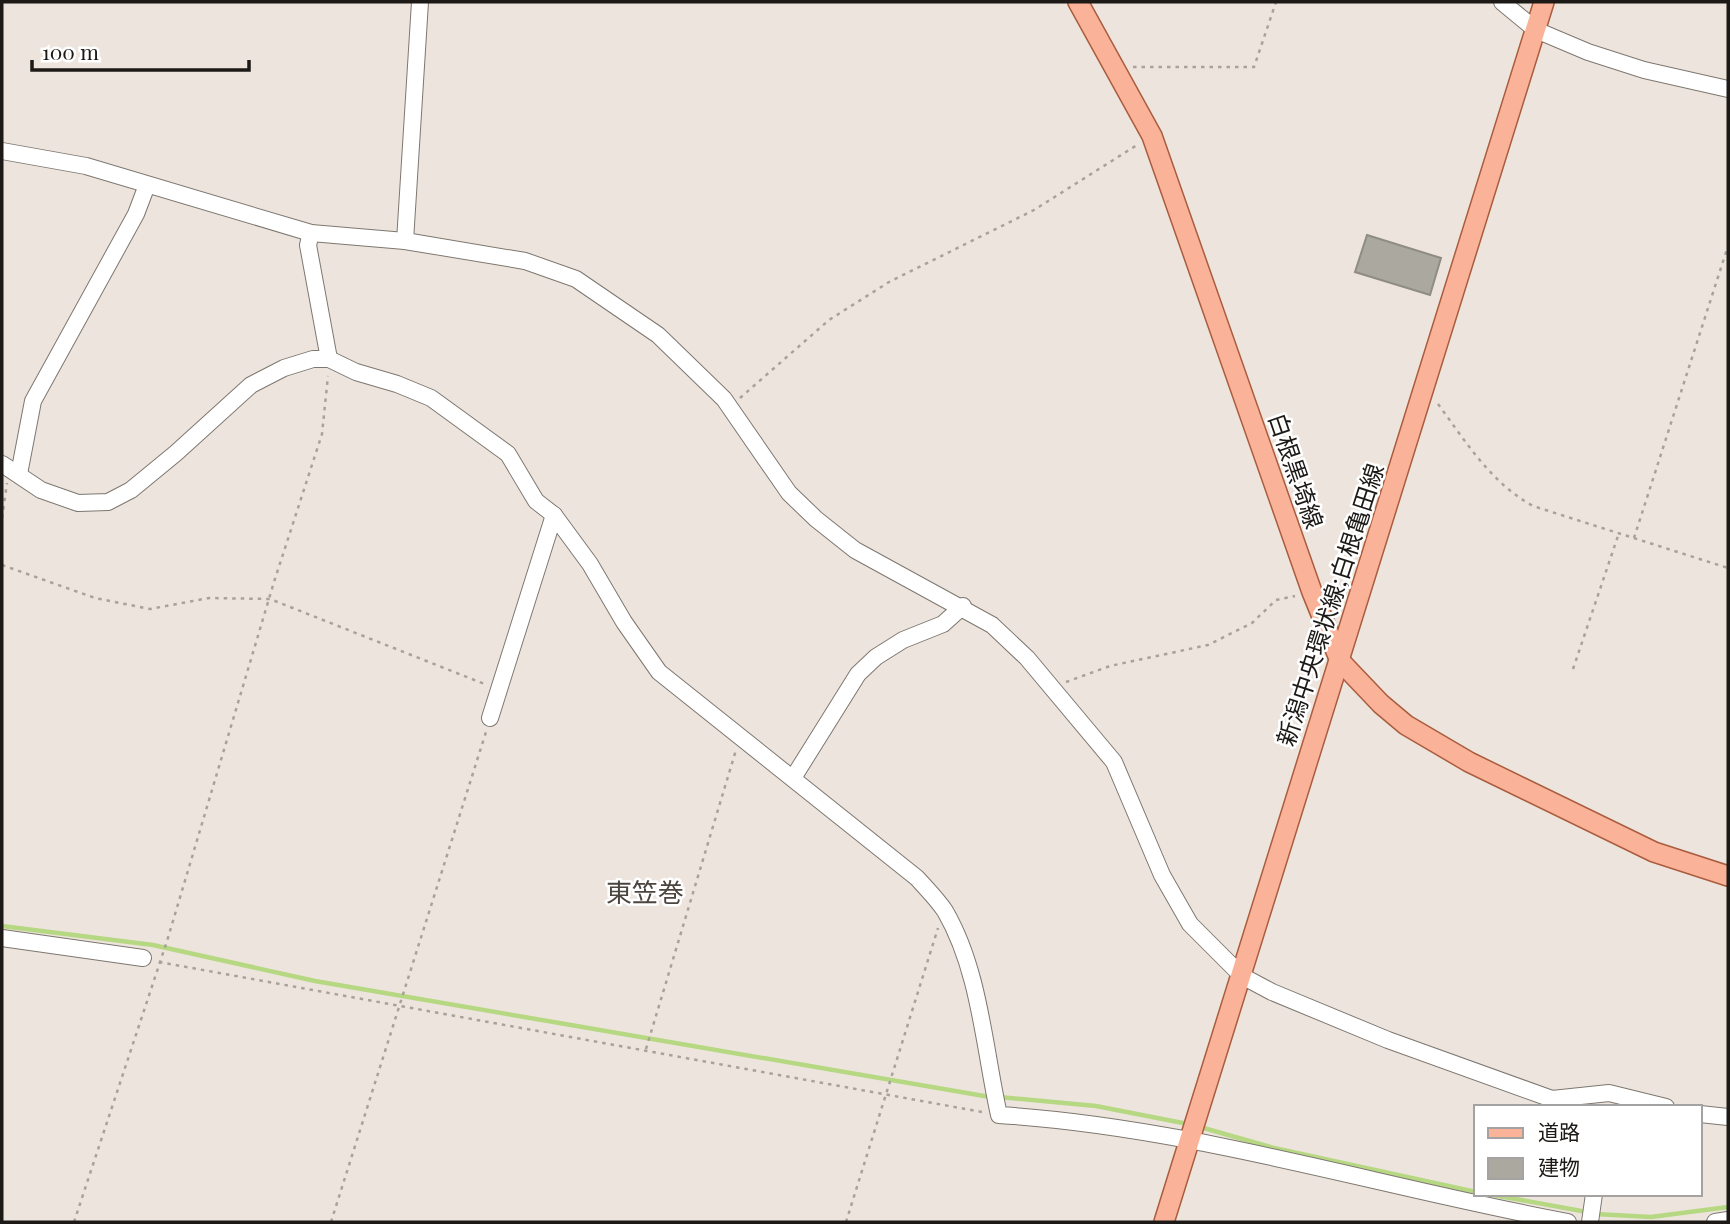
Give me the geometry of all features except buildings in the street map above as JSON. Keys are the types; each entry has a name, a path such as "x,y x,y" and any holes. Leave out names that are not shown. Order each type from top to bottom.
{"main road":[{"name":"白根黒埼線","path":"1078,2 1152,136 1312,592 1339,660 1381,704 1439,746 1654,852 1728,876"},
{"name":"新潟中央環状線;白根亀田線","path":"1164,1222 1544,2"}],"street":[{"path":"405,241 420,2"},
{"path":"1502,2 1536,30 1644,70 1728,89"},
{"path":"2,151 86,166 311,233 405,241 525,261 576,279 657,335 729,407 789,493 816,519 855,550 963,606 992,625 1053,688 1114,762 1162,875 1189,924 1242,976 1272,992 1388,1041 1552,1098 1649,1105"},
{"path":"19,474 33,401 136,214 147,185"},
{"path":"311,233 308,245 329,359"},
{"path":"2,464 41,490 78,503 108,502 131,489 176,453 251,385 284,368 313,359 329,359 356,372 420,394 451,412 508,454 536,501 554,515 590,564 624,622 659,672 917,878 944,910 961,948 973,986 999,1115 1078,1120 1568,1222"},
{"path":"490,718 554,515"},
{"path":"793,778 858,674 876,657 903,640 943,624 963,606"},
{"path":"2,938 143,958"},
{"path":"1702,1114 1728,1117"},
{"path":"1591,1222 1594,1196"},
{"path":"1715,1222 1728,1220"}],"path":[{"path":"1116,67 1254,66 1276,2"},
{"path":"729,407 829,320 889,282 1034,210 1152,136"},
{"path":"1634,538 1728,246"},
{"path":"74,1222 167,940 322,433 328,405 329,359"},
{"path":"1424,388 1493,477 1510,494 1533,506 1728,568"},
{"path":"2,518 7,480 19,474"},
{"path":"1573,669 1619,533"},
{"path":"2,565 95,598 150,609 209,598 270,599 454,675 500,689"},
{"path":"1053,688 1110,666 1208,645 1252,623 1276,600 1312,592"},
{"path":"331,1222 404,983 490,718"},
{"path":"646,1049 741,737"},
{"path":"846,1222 944,910"},
{"path":"143,958 999,1115"}],"waterway":[{"path":"2,926 153,945 315,981 990,1097"},
{"path":"999,1097 1096,1106 1188,1124"},
{"path":"1200,1127 1274,1148 1474,1192"},
{"path":"1499,1196 1587,1212"},
{"path":"1595,1214 1651,1217 1728,1207"}],"district":[{"name":"東笠巻","path":"645,893"}]}
